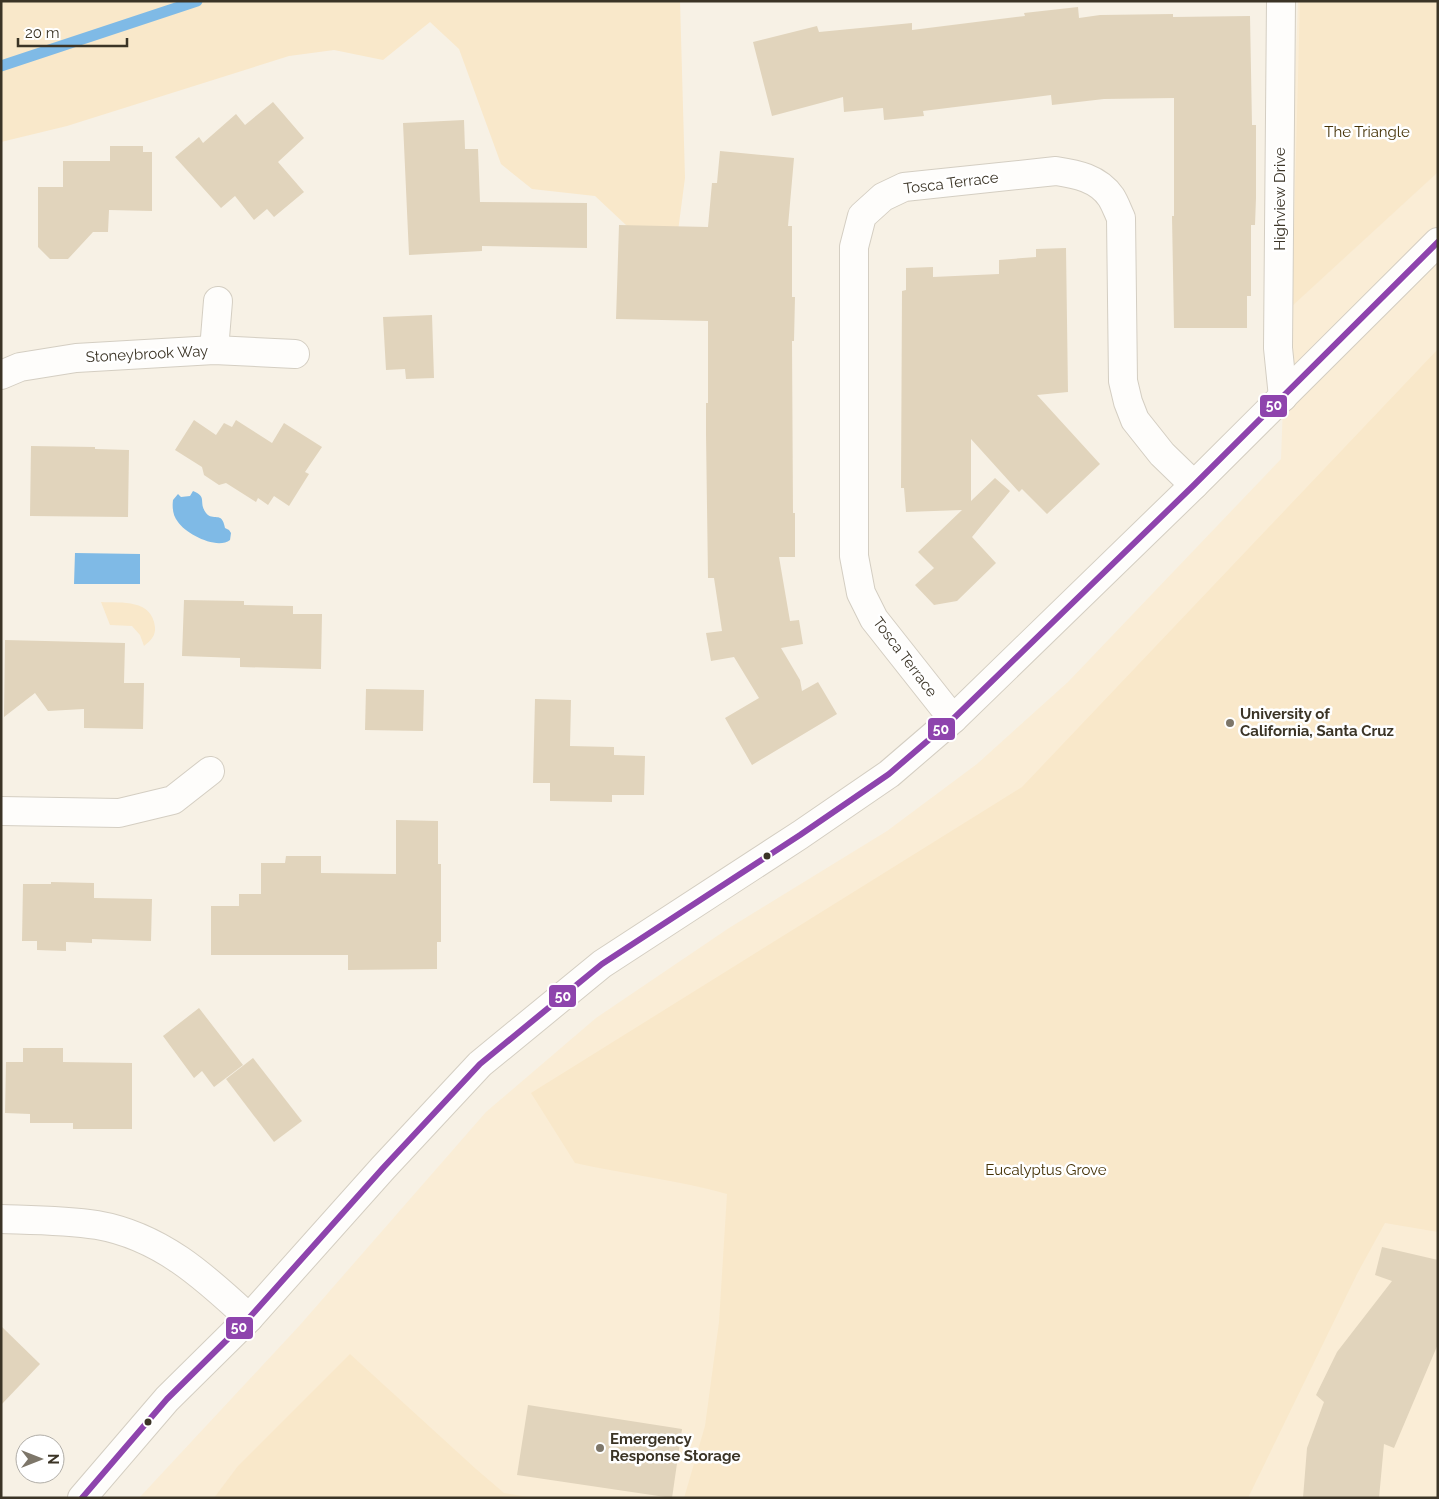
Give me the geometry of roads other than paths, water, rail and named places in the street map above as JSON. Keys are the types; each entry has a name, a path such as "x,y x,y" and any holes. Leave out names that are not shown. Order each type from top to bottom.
{"street":[{"name":"Highview Drive","path":"1281,1 1278,348 1283,397"},
{"name":"Tosca Terrace","path":"953,719 874,619 861,593 854,556 854,246 862,216 883,196 904,187 1056,171 1076,174 1096,182 1111,196 1121,218 1123,382 1128,402 1135,420 1162,454 1194,485"},
{"path":"82,1498 167,1400 249,1318 383,1168 480,1064 602,964 800,835 889,774 953,719 1194,485 1438,242"},
{"path":"214,350 218,301"},
{"name":"Stoneybrook Way","path":"1,375 20,367 76,358 214,350 295,354"},
{"path":"1,811 119,812 173,800 210,771"},
{"path":"1,1220 59,1221 98,1225 127,1233 154,1244 184,1261 212,1283 249,1318"}],"water":[{"path":"193,491 202,498 206,513 212,517 222,519 225,528 231,533 230,540 224,543 210,542 195,536 178,522 173,512 173,500 178,494 181,497 190,496"},
{"path":"75,553 140,554 140,584 74,584"}],"waterway":[{"path":"1,66 197,1"}],"place":[{"name":"University of California, Santa Cruz","path":"1230,723"},
{"name":"Emergency Response Storage","path":"600,1448"}],"park label":[{"name":"The Triangle","path":"1367,132"},
{"name":"Eucalyptus Grove","path":"1046,1170"}]}
